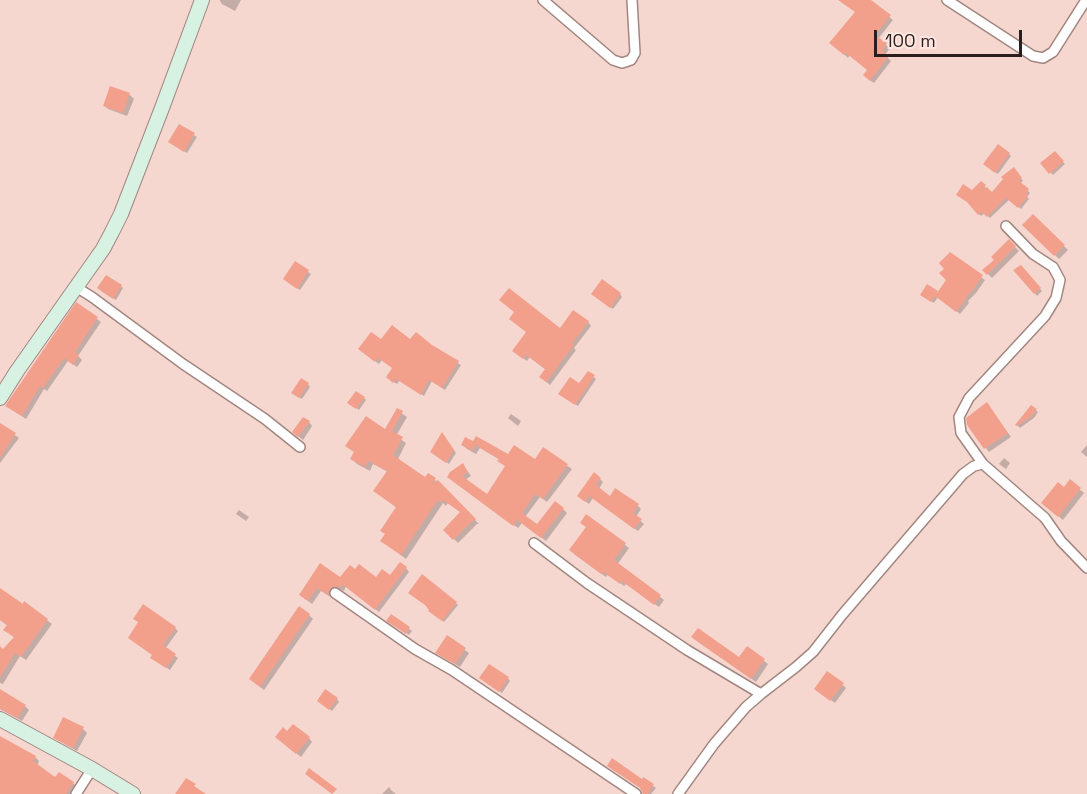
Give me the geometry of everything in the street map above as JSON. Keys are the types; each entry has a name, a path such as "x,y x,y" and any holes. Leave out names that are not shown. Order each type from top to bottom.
{"main road":[{"path":"0,399 17,371 103,249 121,214 202,0"},
{"path":"0,719 133,794"}],"street":[{"path":"543,0 613,60 622,63 631,60 635,53 632,0"},
{"path":"947,0 1033,56 1043,57 1053,52 1086,0"},
{"path":"1006,226 1033,254 1053,267 1060,280 1056,298 1045,316 969,398 959,417 962,433 983,464 1045,518 1061,541 1083,564 1087,553"},
{"path":"76,287 265,419 300,447"},
{"path":"678,794 714,744 746,707 813,652 963,474 974,465 983,464"},
{"path":"534,543 587,583 687,650 761,694"},
{"path":"335,593 415,649 452,670 636,794"},
{"path":"76,794 92,769"}],"building":[{"path":"838,0 871,0 891,15 875,35 887,43 882,51 889,56 870,81 863,75 867,70 829,43 855,12"},
{"path":"110,86 130,93 123,113 103,106"},
{"path":"179,124 195,133 184,152 168,142"},
{"path":"998,144 1010,153 995,173 983,164"},
{"path":"1055,151 1064,161 1049,174 1040,163"},
{"path":"1014,167 1022,178 1018,180 1029,189 1026,194 1028,196 1018,208 1006,198 987,217 982,212 978,215 967,202 956,195 963,184 972,190 981,181 986,185 982,190 987,187 992,192 1003,179 1001,177"},
{"path":"1033,214 1065,245 1054,256 1022,225"},
{"path":"1009,239 1016,246 987,275 982,270 994,260 991,257"},
{"path":"950,252 983,275 956,312 935,296 946,280 939,273 944,269 939,263"},
{"path":"295,261 309,270 297,289 283,279"},
{"path":"1021,265 1041,288 1034,294 1013,270"},
{"path":"106,275 122,285 113,299 97,288"},
{"path":"602,279 621,293 610,308 591,294"},
{"path":"927,284 938,291 931,302 920,295"},
{"path":"509,288 560,328 573,310 589,321 546,382 539,377 545,369 526,355 523,359 512,351 526,332 509,319 514,312 499,300"},
{"path":"76,302 98,317 75,352 79,355 73,365 64,358 43,388 40,386 22,416 5,406"},
{"path":"392,325 410,339 416,332 432,345 459,361 442,388 429,380 421,395 396,379 393,383 386,377 392,368 378,358 375,362 358,349 371,332 381,339"},
{"path":"588,371 595,375 575,405 558,394 570,377 579,383"},
{"path":"301,378 309,383 299,398 291,393"},
{"path":"356,391 365,397 356,409 347,403"},
{"path":"987,402 1008,433 984,449 967,425 966,418"},
{"path":"1031,405 1037,409 1032,416 1017,426 1015,425"},
{"path":"397,408 403,411 392,431 403,437 393,455 425,477 428,473 436,478 432,484 438,480 476,519 453,540 443,530 460,512 443,500 441,503 438,500 401,555 380,541 385,534 380,531 396,507 373,491 387,471 368,461 365,467 350,459 354,452 345,446 366,416 385,429"},
{"path":"303,417 310,421 298,437 292,432"},
{"path":"0,423 16,433 0,458"},
{"path":"442,432 454,450 446,463 430,452"},
{"path":"476,436 508,454 514,445 535,459 543,447 568,464 543,499 535,494 522,513 537,524 555,501 564,508 541,538 517,520 513,526 447,477 463,463 468,472 462,476 487,494 505,466 497,461 499,459 475,445 472,451 461,445 465,437 473,441"},
{"path":"594,472 601,478 596,485 610,496 615,488 639,504 633,513 642,519 634,529 589,496 585,502 577,496"},
{"path":"1070,479 1081,488 1058,517 1041,503 1058,482 1064,487"},
{"path":"586,514 626,543 614,560 661,595 654,605 622,581 620,584 603,572 601,574 569,550 586,527 580,523"},
{"path":"400,562 407,567 375,610 342,584 340,588 335,586 330,589 329,596 317,588 308,601 299,595 320,563 340,577 350,565 355,569 359,564 376,577 382,569 390,575"},
{"path":"422,574 457,602 442,621 408,593"},
{"path":"0,588 23,604 24,601 48,619 21,657 15,653 0,677 0,646 3,649 14,637 3,630 7,625 0,620"},
{"path":"143,604 176,627 163,645 176,654 166,668 150,658 152,655 128,638 138,622 133,619"},
{"path":"299,606 310,614 260,687 249,679"},
{"path":"391,614 410,627 406,634 386,621"},
{"path":"698,628 739,657 747,646 765,659 751,679 691,637"},
{"path":"447,635 466,648 455,664 435,653"},
{"path":"489,664 509,677 499,692 479,678"},
{"path":"827,671 844,683 830,701 814,689"},
{"path":"0,689 26,705 17,718 0,709"},
{"path":"325,689 338,698 329,710 317,701"},
{"path":"63,717 84,727 73,748 53,738"},
{"path":"293,724 310,737 296,754 275,737 283,727 287,731"},
{"path":"0,736 36,756 33,761 55,777 59,772 74,782 66,794 0,794"},
{"path":"612,758 642,779 643,777 654,784 648,794 643,794 640,788 607,766"},
{"path":"309,768 337,789 332,794 305,774"},
{"path":"186,778 196,784 194,786 206,794 175,794"}]}
